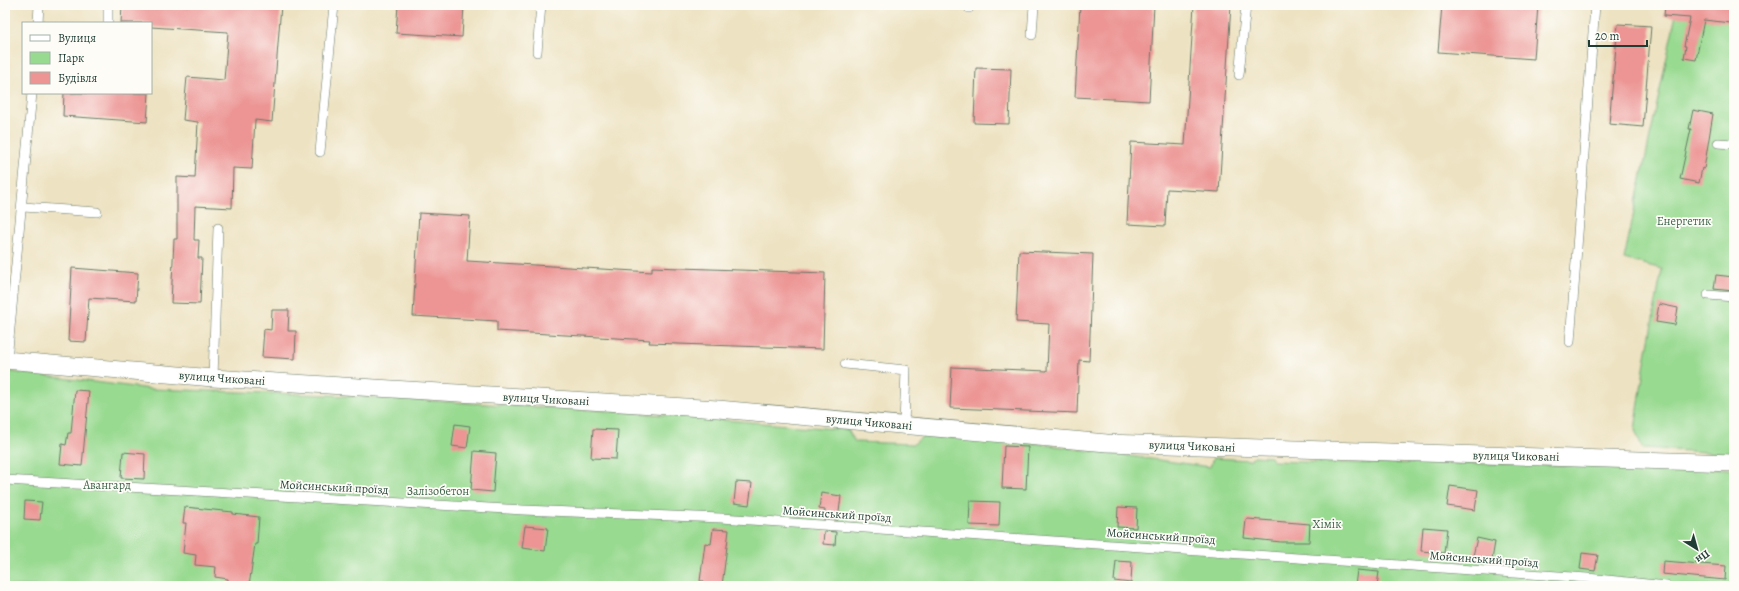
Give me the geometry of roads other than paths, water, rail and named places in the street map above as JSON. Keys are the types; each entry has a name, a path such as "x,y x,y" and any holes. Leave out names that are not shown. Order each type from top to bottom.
{"street":[{"name":"вулиця Чиковані","path":"6,360 213,378 718,409 1107,443 1734,463"}],"lane":[{"path":"38,22 39,5"},
{"path":"108,5 108,22"},
{"path":"320,152 334,5"},
{"path":"537,52 541,5"},
{"path":"1032,35 1034,5"},
{"path":"1239,75 1246,5"},
{"path":"1570,342 1595,5"},
{"path":"6,360 23,207 32,94"},
{"path":"1718,143 1734,144"},
{"path":"23,207 97,212"},
{"path":"213,378 218,228"},
{"path":"1708,295 1734,297"},
{"path":"845,364 906,370 904,425"},
{"name":"Мойсинський проїзд","path":"5,480 515,510 728,518 1579,578 1667,586"}],"park label":[{"name":"Енергетик","path":"1684,221"},
{"name":"Авангард","path":"107,485"},
{"name":"Залізобетон","path":"438,491"},
{"name":"Хімік","path":"1327,524"}]}
